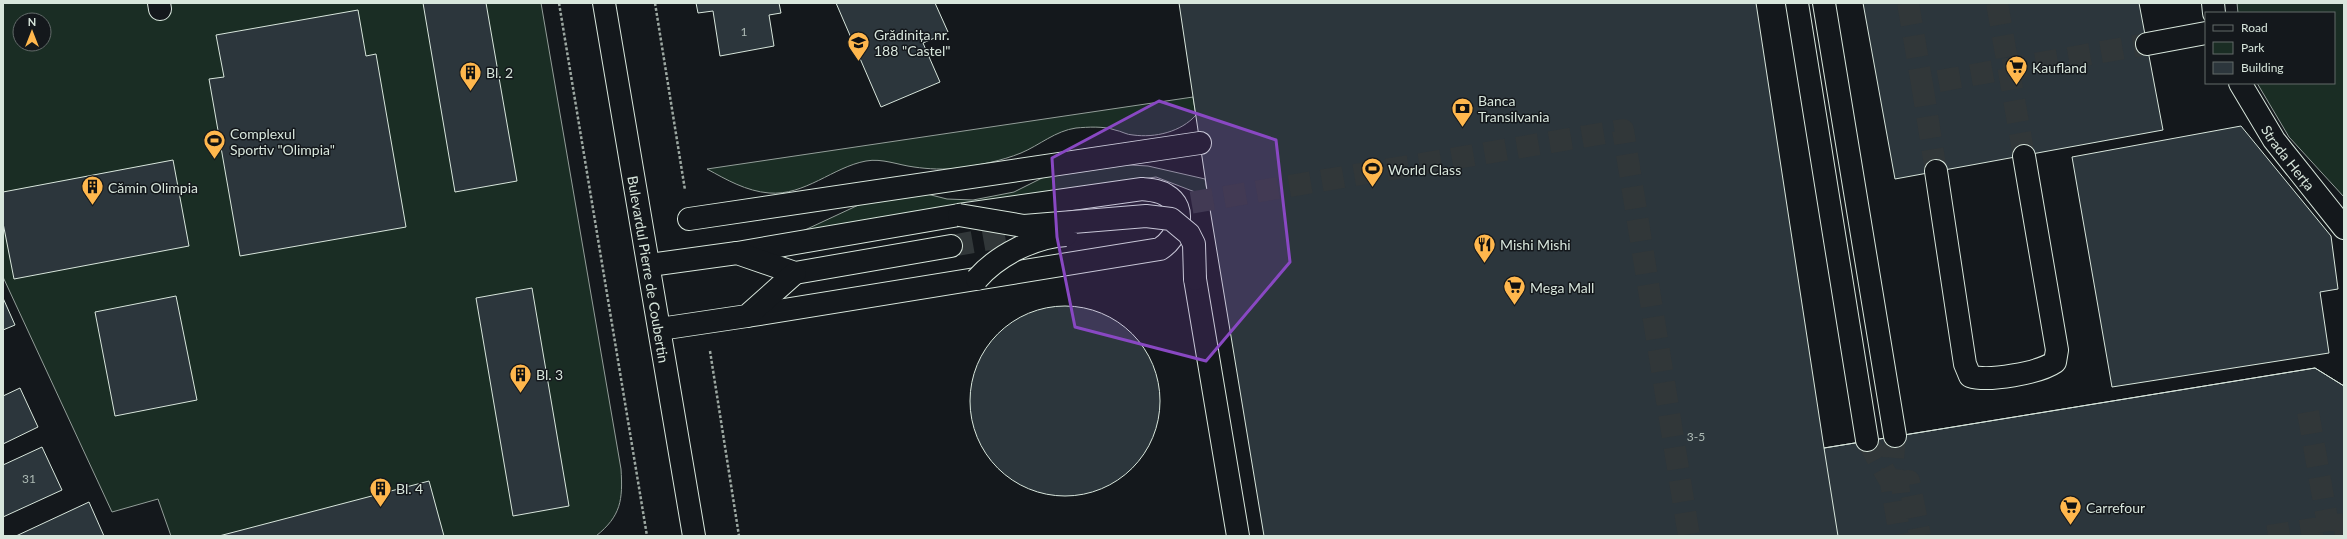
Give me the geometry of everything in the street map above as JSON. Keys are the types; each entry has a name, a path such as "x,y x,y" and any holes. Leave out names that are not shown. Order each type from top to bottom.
{"street":[{"name":"Bulevardul Pierre de Coubertin","path":"604,3 650,265 694,536"},
{"path":"1797,3 1867,440"},
{"path":"1824,3 1895,436"},
{"path":"2147,44 2205,33"},
{"name":"Strada Herța","path":"2241,84 2274,140 2344,228"},
{"path":"689,219 1200,143"},
{"path":"1936,172 1965,364 1970,376 1981,379 2046,368 2055,362 2057,350 2024,156"},
{"path":"650,265 737,253 959,215 1024,226 1146,216 1171,219 1179,224 1189,234 1194,244 1195,279 1238,536"},
{"path":"660,329 1160,249 1169,243 1179,224"},
{"path":"977,279 990,265 1031,243 1044,239 1062,235 1141,229 1158,230 1171,235 1186,254 1195,279"},
{"path":"737,253 795,274 951,246"},
{"path":"747,316 795,274"}],"path":[{"path":"559,3 647,536"}],"highlighted area":[{"path":"1159,101 1276,140 1290,262 1206,361 1075,327 1057,237 1052,158"}],"green space":[{"name":"Complexul Sportiv \"Olimpia\"","path":"3,3 541,3 621,469 621,499 619,507 611,521 596,536 171,536 158,499 112,512 3,277"},
{"path":"2237,3 2344,3 2344,197 2289,137 2258,84 2335,84 2335,12 2238,12"},
{"path":"1193,97 1196,115 1183,126 1175,130 1150,136 1141,136 1106,128 1076,128 1061,132 1021,153 975,166 931,169 872,160 854,164 807,186 782,193 769,193 752,190 729,181 707,169"},
{"path":"1114,164 1148,166 1205,179 1208,197 1156,177 1034,194 792,236 865,202 923,193 947,199 973,200 1014,192 1050,174"}],"building":[{"name":"Bl. 2","path":"423,3 486,3 517,181 455,192"},
{"path":"696,3 779,3 781,13 769,15 774,46 720,56 713,11 698,13"},
{"path":"836,3 935,3 948,32 923,43 940,82 881,107"},
{"name":"Mega Mall","path":"1179,3 1756,3 1824,448 2315,368 2344,386 2344,536 1264,536 1208,197"},
{"name":"Kaufland","path":"1863,3 2139,3 2163,130 1895,179"},
{"path":"358,10 366,56 376,54 406,227 240,256 209,79 224,77 216,35"},
{"path":"2241,126 2331,236 2338,289 2320,292 2329,353 2112,387 2072,157"},
{"name":"Cămin Olimpia","path":"173,160 189,246 14,279 3,223 3,192"},
{"name":"Bl. 3","path":"532,288 569,506 513,516 476,298"},
{"path":"176,296 197,400 115,416 95,312"},
{"path":"3,298 15,325 3,330"},
{"path":"1065,306 1084,308 1101,313 1118,322 1132,334 1144,348 1153,365 1158,382 1160,401 1158,420 1153,437 1144,454 1132,468 1118,480 1101,489 1084,494 1065,496 1046,494 1029,489 1012,480 998,468 986,454 977,437 972,420 970,401 972,382 977,365 986,348 998,334 1012,322 1029,313 1046,308"},
{"path":"2315,368 2344,386 2344,536 1838,536 1824,448"},
{"path":"20,388 38,427 3,444 3,396"},
{"path":"42,447 62,490 3,517 3,465"},
{"name":"Bl. 4","path":"429,481 444,536 219,536"},
{"path":"89,502 104,536 16,536"}],"tunnel":[{"path":"1908,3 1922,84 2147,44"},
{"path":"1997,3 2024,156"},
{"path":"1922,84 1936,171"},
{"path":"1159,208 1623,130 1689,536"},
{"path":"951,246 1042,230"},
{"path":"2308,412 2330,536"},
{"path":"1895,436 1891,483 1900,536"},
{"path":"1867,440 1891,483"},
{"path":"1891,483 1909,481 1920,536"},
{"path":"2268,536 2344,524"}],"place":[{"name":"Grădinița nr. 188 \"Castel\"","path":"858,62"},
{"name":"Kaufland","path":"2016,86"},
{"name":"Bl. 2","path":"470,92"},
{"name":"Banca Transilvania","path":"1462,128"},
{"name":"Complexul Sportiv \"Olimpia\"","path":"214,160"},
{"name":"World Class","path":"1372,188"},
{"name":"Cămin Olimpia","path":"93,206"},
{"name":"Mishi Mishi","path":"1485,264"},
{"name":"Mega Mall","path":"1514,306"},
{"name":"Bl. 3","path":"521,394"},
{"name":"Bl. 4","path":"381,508"},
{"name":"Carrefour","path":"2070,526"}]}
